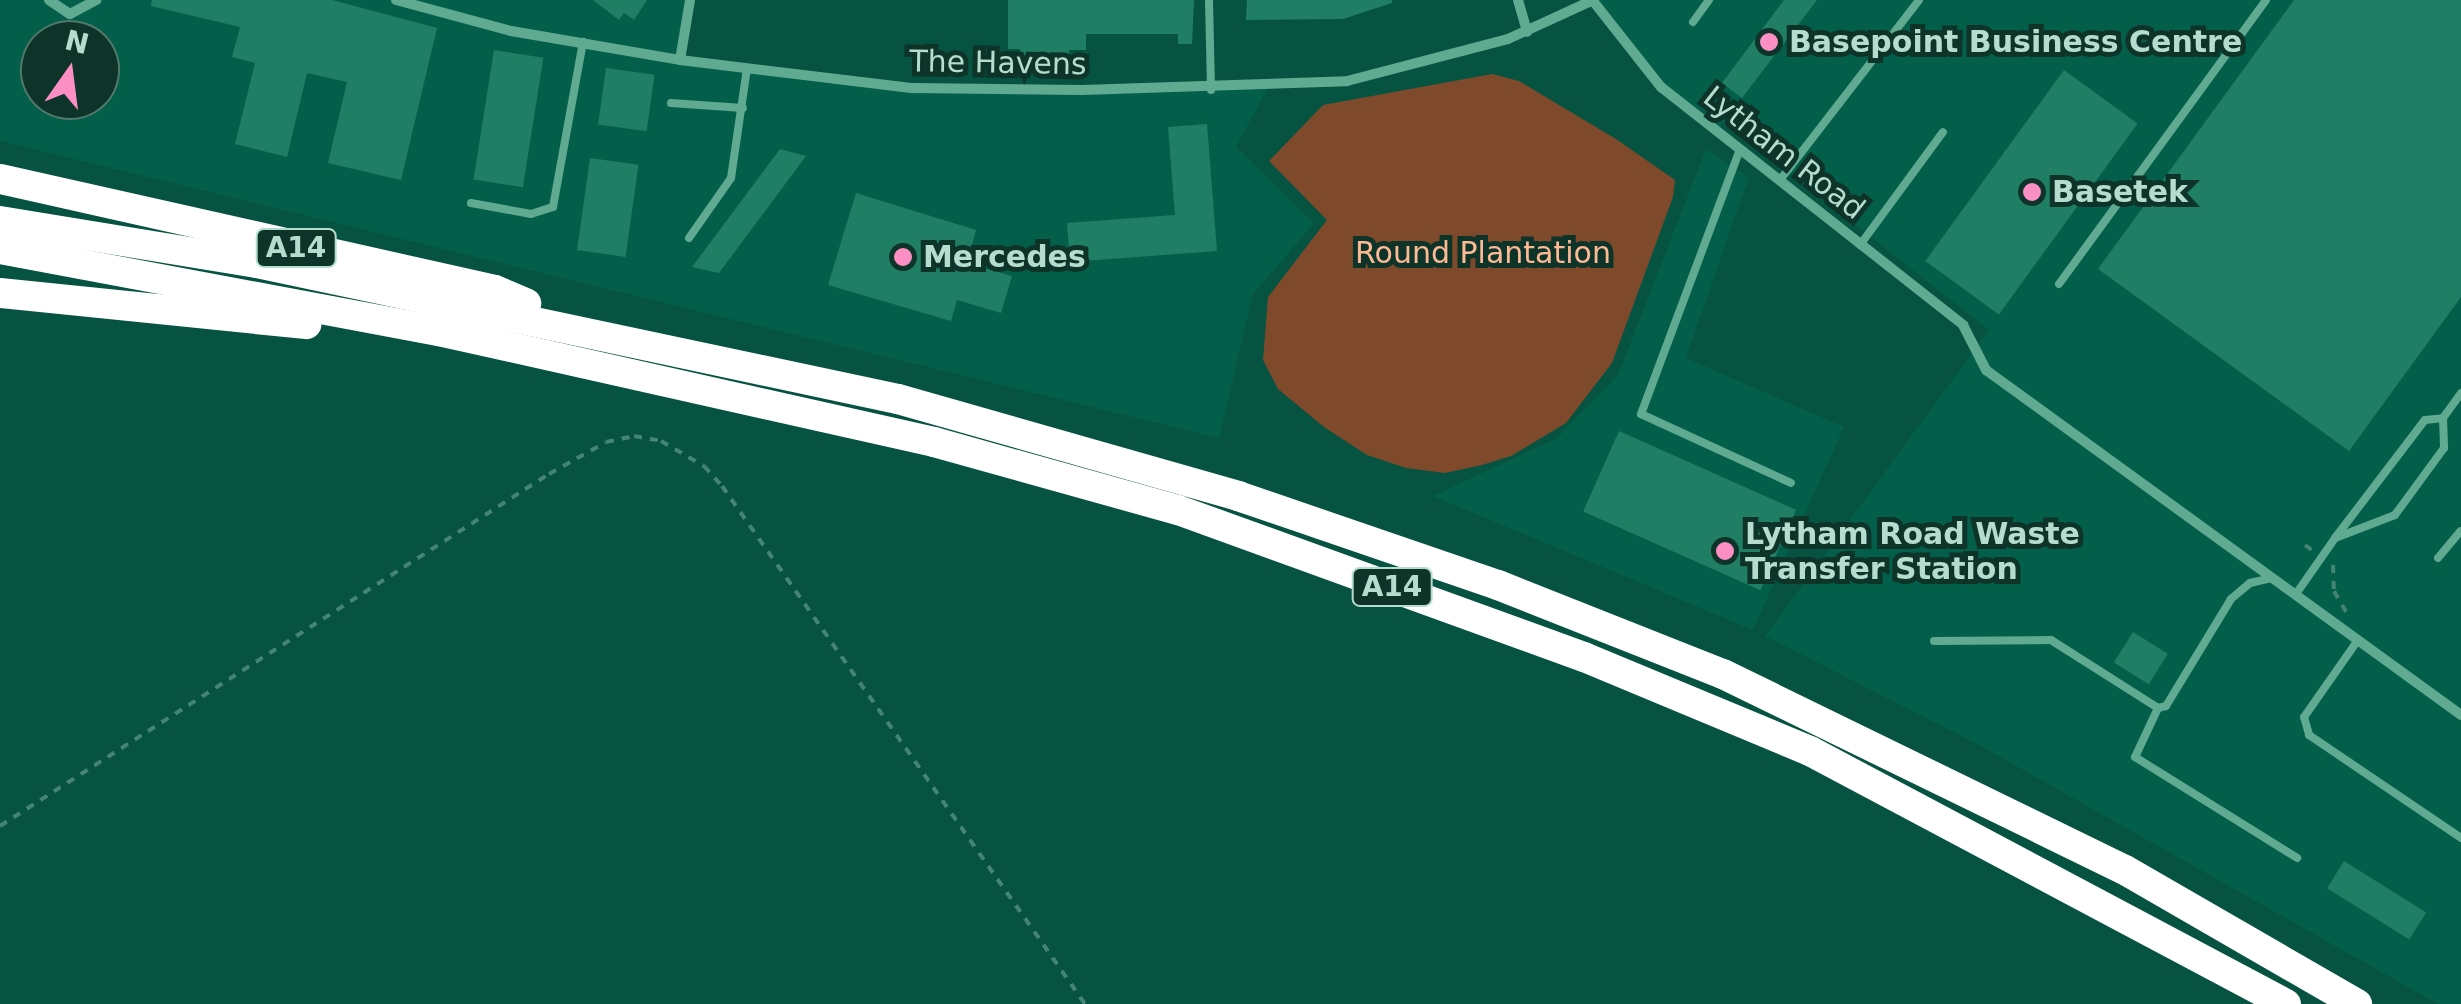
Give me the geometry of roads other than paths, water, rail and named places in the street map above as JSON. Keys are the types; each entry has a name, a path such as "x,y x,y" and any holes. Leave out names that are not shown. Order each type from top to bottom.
{"highway":[{"name":"A14","path":"0,179 494,290 588,330"},
{"name":"A14","path":"0,221 257,263 588,330 898,399 1238,496 1498,584 1723,674 2032,822 2357,1004"},
{"name":"A14","path":"0,248 439,331 934,442 1178,510 1437,602 1810,751 2286,1004"},
{"name":"A14","path":"0,293 375,332 439,331"}],"street":[{"path":"49,0 70,14 96,0"},
{"name":"The Havens","path":"396,0 510,31 680,60 913,88 1211,90 1347,81 1527,32 1593,0"},
{"path":"680,60 690,0"},
{"path":"1518,0 1527,32"},
{"name":"Lytham Road","path":"1593,0 1662,88 1963,325 1986,370 2272,578"},
{"path":"2272,578 2461,715"}],"lane":[{"path":"1209,0 1211,90"},
{"path":"1693,22 1708,0"},
{"path":"1780,180 1919,0"},
{"path":"2059,284 2266,0"},
{"path":"471,203 532,214 553,207 582,42"},
{"path":"688,238 731,178 747,68"},
{"path":"670,102 743,108"},
{"path":"1860,245 1942,132"},
{"path":"1739,152 1640,414 1792,483"},
{"path":"2335,538 2395,515 2447,435 2444,418 2461,394"},
{"path":"2296,594 2425,420 2444,418"},
{"path":"2438,558 2461,531"},
{"path":"1934,641 2052,640 2158,708 2166,706 2231,599 2250,583 2272,578"},
{"path":"2358,640 2304,717 2309,735 2461,838"},
{"path":"2158,708 2134,757 2297,858"}],"place":[{"name":"Basepoint Business Centre","path":"1769,42"},
{"name":"Basetek","path":"2032,192"},
{"name":"Mercedes","path":"903,257"},
{"name":"Lytham Road Waste Transfer Station","path":"1725,551"}],"park label":[{"name":"Round Plantation","path":"1483,253"}]}
